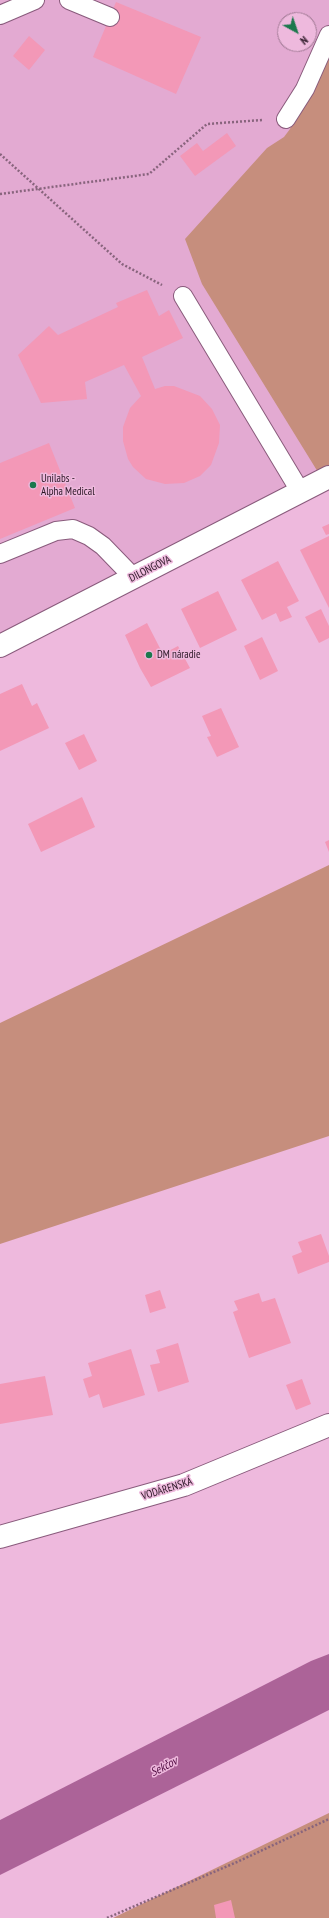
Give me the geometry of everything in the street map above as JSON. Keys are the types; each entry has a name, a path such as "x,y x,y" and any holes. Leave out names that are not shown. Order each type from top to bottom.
{"street":[{"name":"DILONGOVA","path":"0,646 329,477"},
{"name":"VODÁRENSKÁ","path":"0,1537 184,1485 329,1425"}],"lane":[{"path":"0,15 35,0"},
{"path":"69,0 110,17"},
{"path":"286,119 305,89 329,35"},
{"path":"183,296 300,491"},
{"path":"0,554 56,530 73,529 89,536 103,546 133,578"}],"path":[{"path":"0,194 149,174 207,124 286,119"},
{"path":"0,154 122,264 183,296"},
{"path":"107,1918 237,1862 329,1819"}],"shaded area":[{"path":"0,0 329,0 329,477 0,646"},
{"path":"329,34 329,490 202,284 185,239 267,148 284,137 290,129"},
{"path":"329,865 329,1136 0,1244 0,1023"},
{"path":"329,1813 329,1918 113,1918"}],"water":[{"name":"Sekčov","path":"329,1654 329,1710 0,1875 0,1820 311,1661"}],"building":[{"path":"116,2 201,37 176,94 93,57"},
{"path":"29,36 45,50 29,70 13,56"},
{"path":"227,133 236,146 195,176 180,156 197,143 203,151"},
{"path":"147,290 159,316 169,310 183,338 142,357 155,389 165,386 174,386 200,396 212,409 220,425 219,443 211,465 200,476 184,483 165,484 146,479 133,467 128,459 123,441 123,427 130,408 141,396 124,365 85,382 87,399 41,403 18,355 49,326 58,335 118,307 116,303"},
{"name":"Unilabs - Alpha Medical","path":"49,443 75,508 0,539 0,463"},
{"path":"329,524 329,534 326,535 322,527"},
{"path":"329,536 329,608 300,550"},
{"path":"278,561 299,601 287,607 292,617 280,622 276,613 262,620 241,580"},
{"path":"218,591 237,630 200,648 181,609"},
{"path":"321,609 329,626 329,638 319,643 305,617"},
{"path":"147,623 163,654 178,646 190,668 151,687 140,668 125,635"},
{"path":"262,637 278,671 260,680 244,646"},
{"path":"22,684 32,706 37,703 49,728 0,751 0,694"},
{"path":"221,708 239,747 217,757 207,737 211,736 202,716"},
{"path":"84,734 97,761 79,770 65,743"},
{"path":"82,797 95,827 41,852 28,824"},
{"path":"329,840 329,852 325,842"},
{"path":"321,1234 329,1256 329,1262 298,1274 292,1256 302,1252 298,1242"},
{"path":"160,1290 166,1308 150,1313 145,1295"},
{"path":"259,1293 262,1302 275,1298 291,1343 249,1358 233,1312 238,1310 234,1301"},
{"path":"178,1343 189,1382 158,1392 150,1365 160,1363 156,1350"},
{"path":"131,1349 145,1395 103,1408 99,1394 89,1398 83,1379 92,1376 88,1363"},
{"path":"45,1376 53,1415 0,1424 0,1384"},
{"path":"302,1379 311,1404 296,1410 286,1385"},
{"path":"231,1900 235,1918 216,1918 214,1905"}],"place":[{"name":"Unilabs - Alpha Medical","path":"33,485"},
{"name":"DM náradie","path":"149,655"}]}
